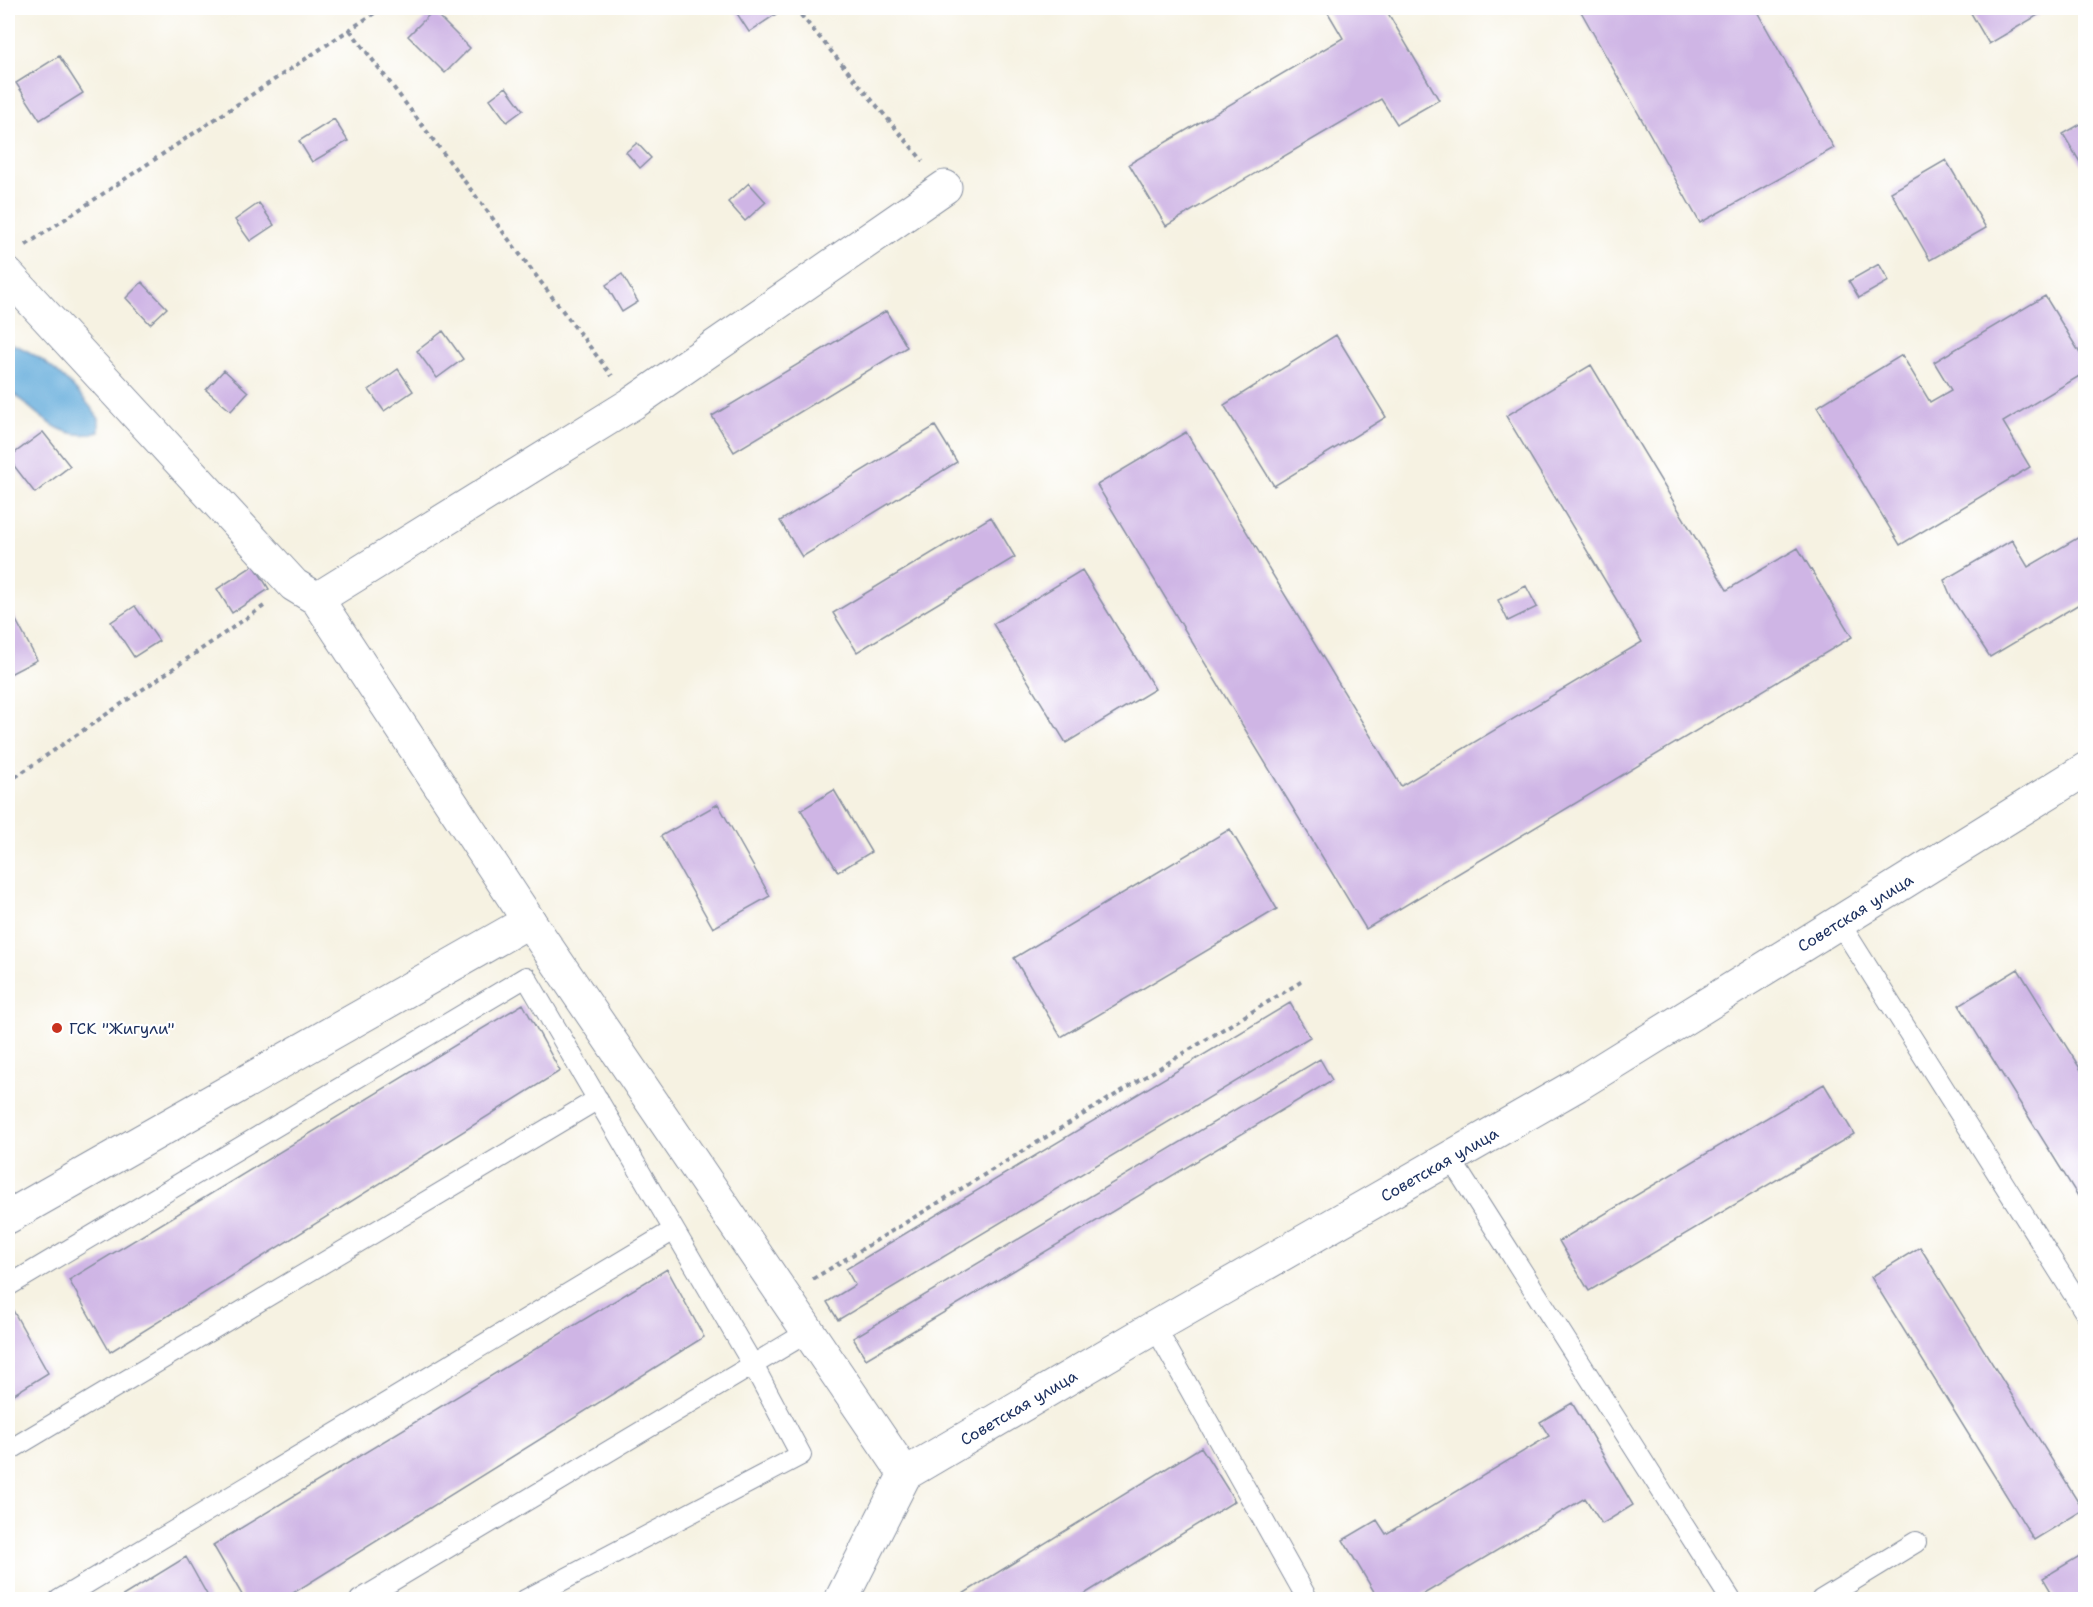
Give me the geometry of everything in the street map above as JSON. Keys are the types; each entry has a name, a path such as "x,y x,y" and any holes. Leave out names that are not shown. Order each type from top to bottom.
{"street":[{"path":"306,592 633,403 945,187"},
{"path":"12,263 306,592 905,1474 841,1599"},
{"name":"Советская улица","path":"905,1474 1576,1085 2085,769"},
{"path":"8,1217 529,921"}],"lane":[{"path":"1839,922 2085,1314"},
{"path":"8,1286 526,977 753,1365 801,1455 525,1599"},
{"path":"8,1451 598,1099"},
{"path":"1450,1158 1731,1599"},
{"path":"59,1599 674,1230"},
{"path":"1155,1327 1308,1599"},
{"path":"360,1599 808,1332"},
{"path":"1821,1599 1916,1542"}],"path":[{"path":"12,263 382,8"},
{"path":"795,8 945,187"},
{"path":"350,30 633,403"},
{"path":"8,782 306,592"},
{"path":"784,1297 1304,980"}],"water":[{"path":"8,343 33,355 59,373 99,419 99,432 74,434 63,430 42,418 13,393 8,387"}],"building":[{"path":"743,8 771,8 776,14 749,32 736,12"},
{"path":"1332,8 1385,8 1439,100 1397,124 1381,99 1166,226 1129,164 1343,38 1327,11"},
{"path":"1579,8 1755,8 1834,148 1700,223"},
{"path":"1968,8 2050,8 1989,44"},
{"path":"433,11 470,48 445,73 408,36"},
{"path":"59,56 83,93 40,120 16,83"},
{"path":"506,87 523,110 507,122 490,99"},
{"path":"334,119 348,141 312,162 299,141"},
{"path":"2086,121 2086,172 2063,134"},
{"path":"637,143 651,158 640,168 626,152"},
{"path":"1946,160 1986,228 1930,260 1891,192"},
{"path":"749,183 766,202 745,221 728,202"},
{"path":"259,203 274,225 250,241 235,220"},
{"path":"1879,264 1889,281 1859,298 1849,281"},
{"path":"622,274 638,302 622,312 606,285"},
{"path":"142,282 167,308 150,324 126,298"},
{"path":"2045,296 2086,363 2086,372 2003,422 2030,467 1900,545 1817,407 1902,355 1930,402 1951,390 1934,362"},
{"path":"886,311 907,347 734,452 712,416"},
{"path":"443,331 463,359 437,378 417,351"},
{"path":"1336,335 1386,417 1274,486 1224,405"},
{"path":"1591,365 1727,590 1798,548 1852,637 1366,929 1097,485 1186,432 1401,786 1642,642 1506,416"},
{"path":"398,369 413,391 384,411 369,390"},
{"path":"224,370 248,392 231,411 206,390"},
{"path":"935,426 957,462 802,557 780,521"},
{"path":"43,432 70,466 35,493 8,458"},
{"path":"991,517 1015,557 857,652 833,613"},
{"path":"2086,533 2086,600 1990,657 1952,599 1944,580 2012,540 2028,567"},
{"path":"254,565 269,589 232,613 217,589"},
{"path":"1082,570 1155,689 1066,743 993,624"},
{"path":"1526,586 1537,607 1508,621 1498,600"},
{"path":"8,605 37,660 8,675"},
{"path":"135,606 159,641 134,657 111,622"},
{"path":"834,790 871,852 838,872 801,810"},
{"path":"718,804 770,896 713,928 661,836"},
{"path":"1230,829 1277,909 1061,1037 1014,958"},
{"path":"2018,969 2086,1078 2086,1209 1959,1005"},
{"path":"1290,1003 1310,1037 838,1320 827,1302 855,1285 846,1269"},
{"path":"523,1004 560,1071 110,1352 69,1280"},
{"path":"1320,1059 1332,1080 866,1359 853,1338"},
{"path":"1824,1084 1854,1134 1589,1291 1559,1241"},
{"path":"1920,1247 2083,1510 2034,1540 1871,1277"},
{"path":"667,1269 704,1337 282,1600 245,1600 213,1545"},
{"path":"10,1305 48,1373 8,1398 8,1307"},
{"path":"1572,1403 1633,1505 1602,1524 1585,1498 1422,1595 1425,1600 1379,1600 1343,1540 1377,1520 1386,1534 1549,1436 1540,1422"},
{"path":"1201,1447 1235,1501 1075,1600 953,1600"},
{"path":"2086,1552 2086,1600 2056,1600 2043,1578"},
{"path":"186,1557 210,1600 116,1600"}],"place":[{"name":"ГСК \"Жигули\"","path":"57,1028"}]}
